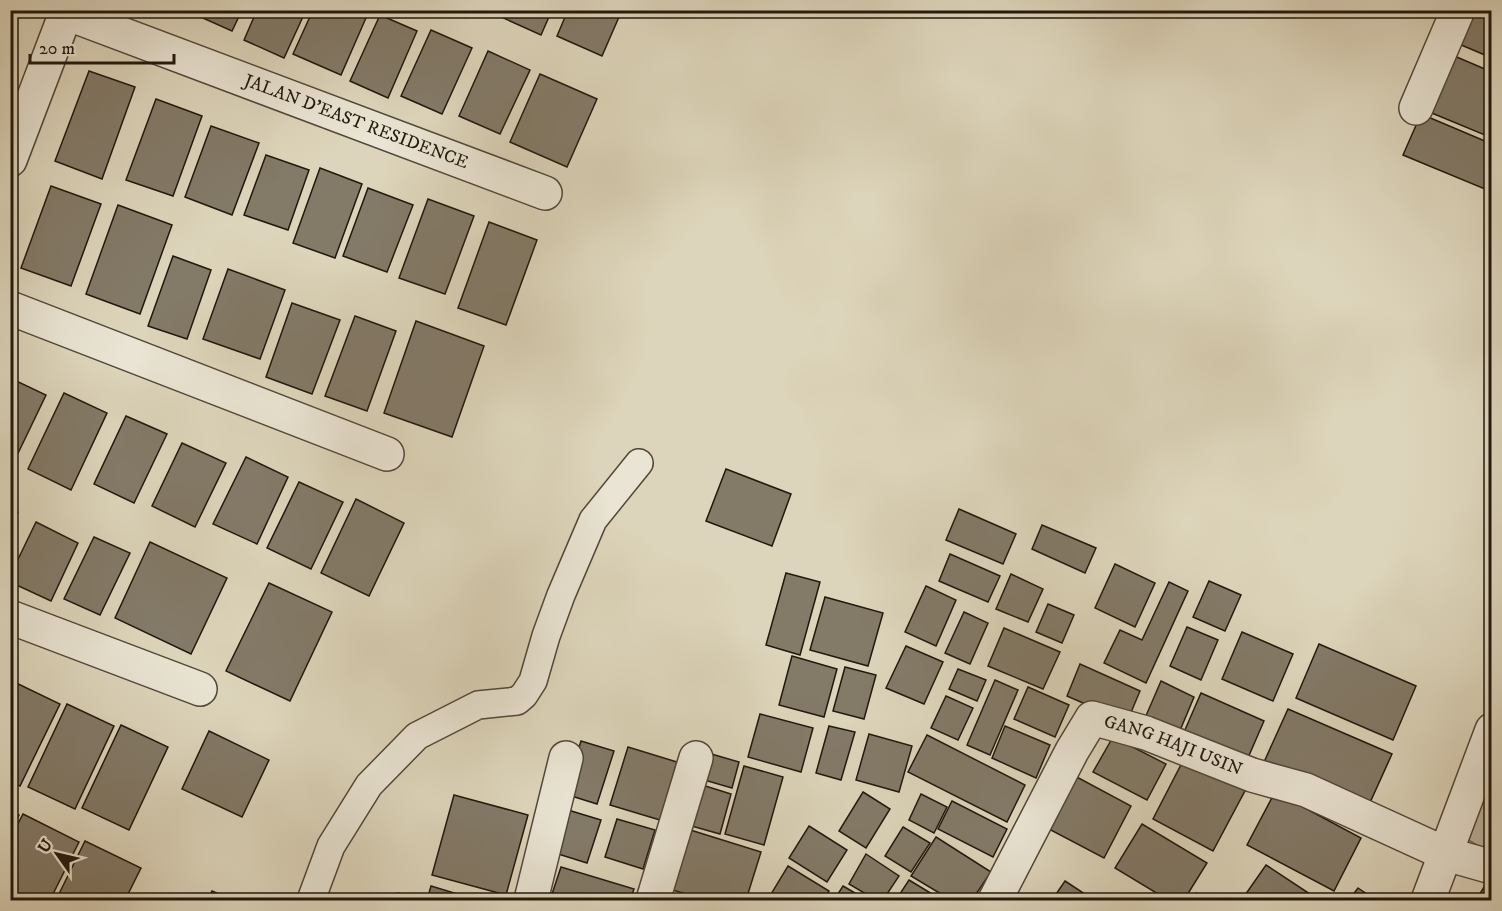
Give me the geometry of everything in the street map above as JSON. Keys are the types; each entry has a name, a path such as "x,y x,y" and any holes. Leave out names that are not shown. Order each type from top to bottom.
{"street":[{"path":"1416,108 1458,10"},
{"name":"JALAN D'EAST RESIDENCE","path":"10,160 66,12 545,193"},
{"path":"10,308 387,454"},
{"path":"10,617 200,689"},
{"name":"GANG HAJI USIN","path":"995,900 1071,751 1092,718 1146,733 1252,775 1306,790 1446,854"},
{"path":"1428,900 1491,730"},
{"path":"531,900 566,758"},
{"path":"653,900 696,758"},
{"path":"1446,854 1491,867"}],"lane":[{"path":"311,900 331,846 369,784 417,736 478,705 518,700 524,695 533,681 561,595 593,520 639,463"}],"shaded area":[{"path":"1491,769 1491,853 1463,837"}],"building":[{"path":"185,10 242,10 232,31"},
{"path":"257,10 306,10 284,58 244,40"},
{"path":"313,10 369,11 341,75 293,54"},
{"path":"472,10 490,10 487,17"},
{"path":"502,10 552,10 541,35 499,16"},
{"path":"568,10 622,10 602,56 557,36"},
{"path":"1466,10 1492,10 1492,58 1452,41"},
{"path":"380,15 417,31 388,98 350,81"},
{"path":"431,30 472,48 442,114 401,96"},
{"path":"488,51 530,70 500,134 459,116"},
{"path":"1452,55 1492,72 1492,138 1427,111"},
{"path":"89,71 135,87 102,179 55,161"},
{"path":"540,74 597,99 567,167 510,142"},
{"path":"156,99 202,116 173,196 126,180"},
{"path":"1421,114 1492,144 1492,192 1403,155"},
{"path":"211,126 259,143 232,215 185,197"},
{"path":"266,155 309,170 288,230 244,215"},
{"path":"320,168 362,184 335,258 293,243"},
{"path":"51,186 101,204 71,286 21,268"},
{"path":"368,188 413,205 387,272 343,256"},
{"path":"428,199 474,216 445,294 399,278"},
{"path":"118,205 172,225 140,314 86,294"},
{"path":"489,222 537,240 506,325 458,308"},
{"path":"173,256 211,270 187,339 148,326"},
{"path":"228,269 285,290 260,359 203,339"},
{"path":"292,303 340,320 312,394 266,377"},
{"path":"355,316 396,331 367,411 325,396"},
{"path":"416,321 484,346 452,437 384,413"},
{"path":"10,378 46,395 10,470"},
{"path":"64,393 107,413 71,490 28,469"},
{"path":"126,416 167,434 134,503 94,484"},
{"path":"182,443 226,463 195,527 152,506"},
{"path":"246,457 288,477 257,544 213,524"},
{"path":"726,469 791,494 772,546 706,521"},
{"path":"299,482 343,502 311,569 267,548"},
{"path":"356,499 404,523 369,596 321,573"},
{"path":"10,508 18,512 10,528"},
{"path":"959,509 1016,534 1003,564 946,540"},
{"path":"36,522 78,543 51,601 10,582 10,576"},
{"path":"1042,525 1096,548 1085,573 1032,549"},
{"path":"94,537 130,553 100,615 64,599"},
{"path":"150,542 227,578 191,654 115,618"},
{"path":"950,554 1000,576 988,602 939,581"},
{"path":"1115,564 1155,583 1135,627 1095,608"},
{"path":"786,573 820,582 800,655 766,645"},
{"path":"1011,574 1043,589 1028,622 996,609"},
{"path":"1209,581 1241,595 1225,631 1193,617"},
{"path":"1169,582 1188,591 1146,683 1104,663 1120,630 1142,640"},
{"path":"269,583 332,612 290,701 226,671"},
{"path":"926,586 956,600 936,646 905,632"},
{"path":"825,597 883,613 868,666 810,650"},
{"path":"1048,604 1074,615 1062,643 1036,632"},
{"path":"964,612 988,623 970,664 945,653"},
{"path":"1187,627 1218,640 1201,680 1170,666"},
{"path":"1004,628 1060,652 1043,689 988,666"},
{"path":"1242,632 1293,654 1273,701 1222,679"},
{"path":"1319,644 1416,686 1393,740 1296,698"},
{"path":"906,646 943,662 924,704 886,688"},
{"path":"792,656 837,669 824,717 779,705"},
{"path":"1080,664 1140,691 1127,722 1067,696"},
{"path":"845,667 876,675 864,719 833,711"},
{"path":"958,669 986,680 977,701 949,689"},
{"path":"995,680 1018,690 990,755 967,745"},
{"path":"12,681 60,704 20,786 10,782 10,685"},
{"path":"1161,681 1194,697 1176,740 1142,725"},
{"path":"1028,687 1069,705 1055,737 1014,719"},
{"path":"1201,693 1264,721 1244,767 1181,739"},
{"path":"946,696 973,708 958,740 931,728"},
{"path":"67,704 114,726 75,809 28,787"},
{"path":"1288,709 1392,754 1368,807 1264,762"},
{"path":"760,714 813,728 801,772 748,757"},
{"path":"121,725 168,747 129,830 82,808"},
{"path":"829,726 855,732 841,780 816,773"},
{"path":"1005,726 1050,745 1036,778 992,758"},
{"path":"209,731 269,760 242,817 182,789"},
{"path":"869,734 912,746 899,792 856,780"},
{"path":"927,735 1025,785 1007,822 908,772"},
{"path":"1113,737 1166,764 1147,800 1093,772"},
{"path":"581,741 614,751 597,804 565,794"},
{"path":"628,747 677,762 660,820 610,805"},
{"path":"708,753 739,762 732,788 701,779"},
{"path":"1186,755 1247,787 1213,851 1153,819"},
{"path":"744,766 783,777 764,845 725,834"},
{"path":"1073,775 1131,806 1104,858 1045,827"},
{"path":"699,784 731,794 720,834 688,825"},
{"path":"863,792 890,809 866,848 839,831"},
{"path":"1275,792 1361,838 1334,891 1247,845"},
{"path":"921,794 947,807 934,833 909,820"},
{"path":"454,795 528,815 506,895 432,875"},
{"path":"952,801 1007,829 993,857 938,829"},
{"path":"568,810 601,820 587,863 555,853"},
{"path":"10,811 19,815 10,833"},
{"path":"23,814 79,842 50,900 10,900 10,839"},
{"path":"617,819 655,830 643,869 605,857"},
{"path":"1142,824 1207,863 1184,900 1168,900 1115,868"},
{"path":"809,826 847,850 827,882 789,858"},
{"path":"903,827 930,843 911,872 885,856"},
{"path":"684,828 761,852 746,900 706,900 666,888"},
{"path":"936,837 991,872 972,900 951,900 911,876"},
{"path":"85,841 141,868 125,900 56,900"},
{"path":"866,854 899,876 883,900 876,900 849,884"},
{"path":"1266,865 1313,896 1310,900 1247,900 1243,898"},
{"path":"788,866 829,891 823,900 768,899"},
{"path":"561,867 634,889 630,900 550,900"},
{"path":"1489,879 1492,881 1492,900 1476,900"},
{"path":"909,880 942,900 896,900"},
{"path":"1065,881 1094,900 1052,900"},
{"path":"431,886 477,900 427,900"},
{"path":"843,886 867,900 834,900"},
{"path":"1358,888 1376,900 1349,900"},
{"path":"212,891 232,900 208,900"},
{"path":"398,893 421,900 396,900"},
{"path":"1196,893 1212,900 1193,900"}]}
